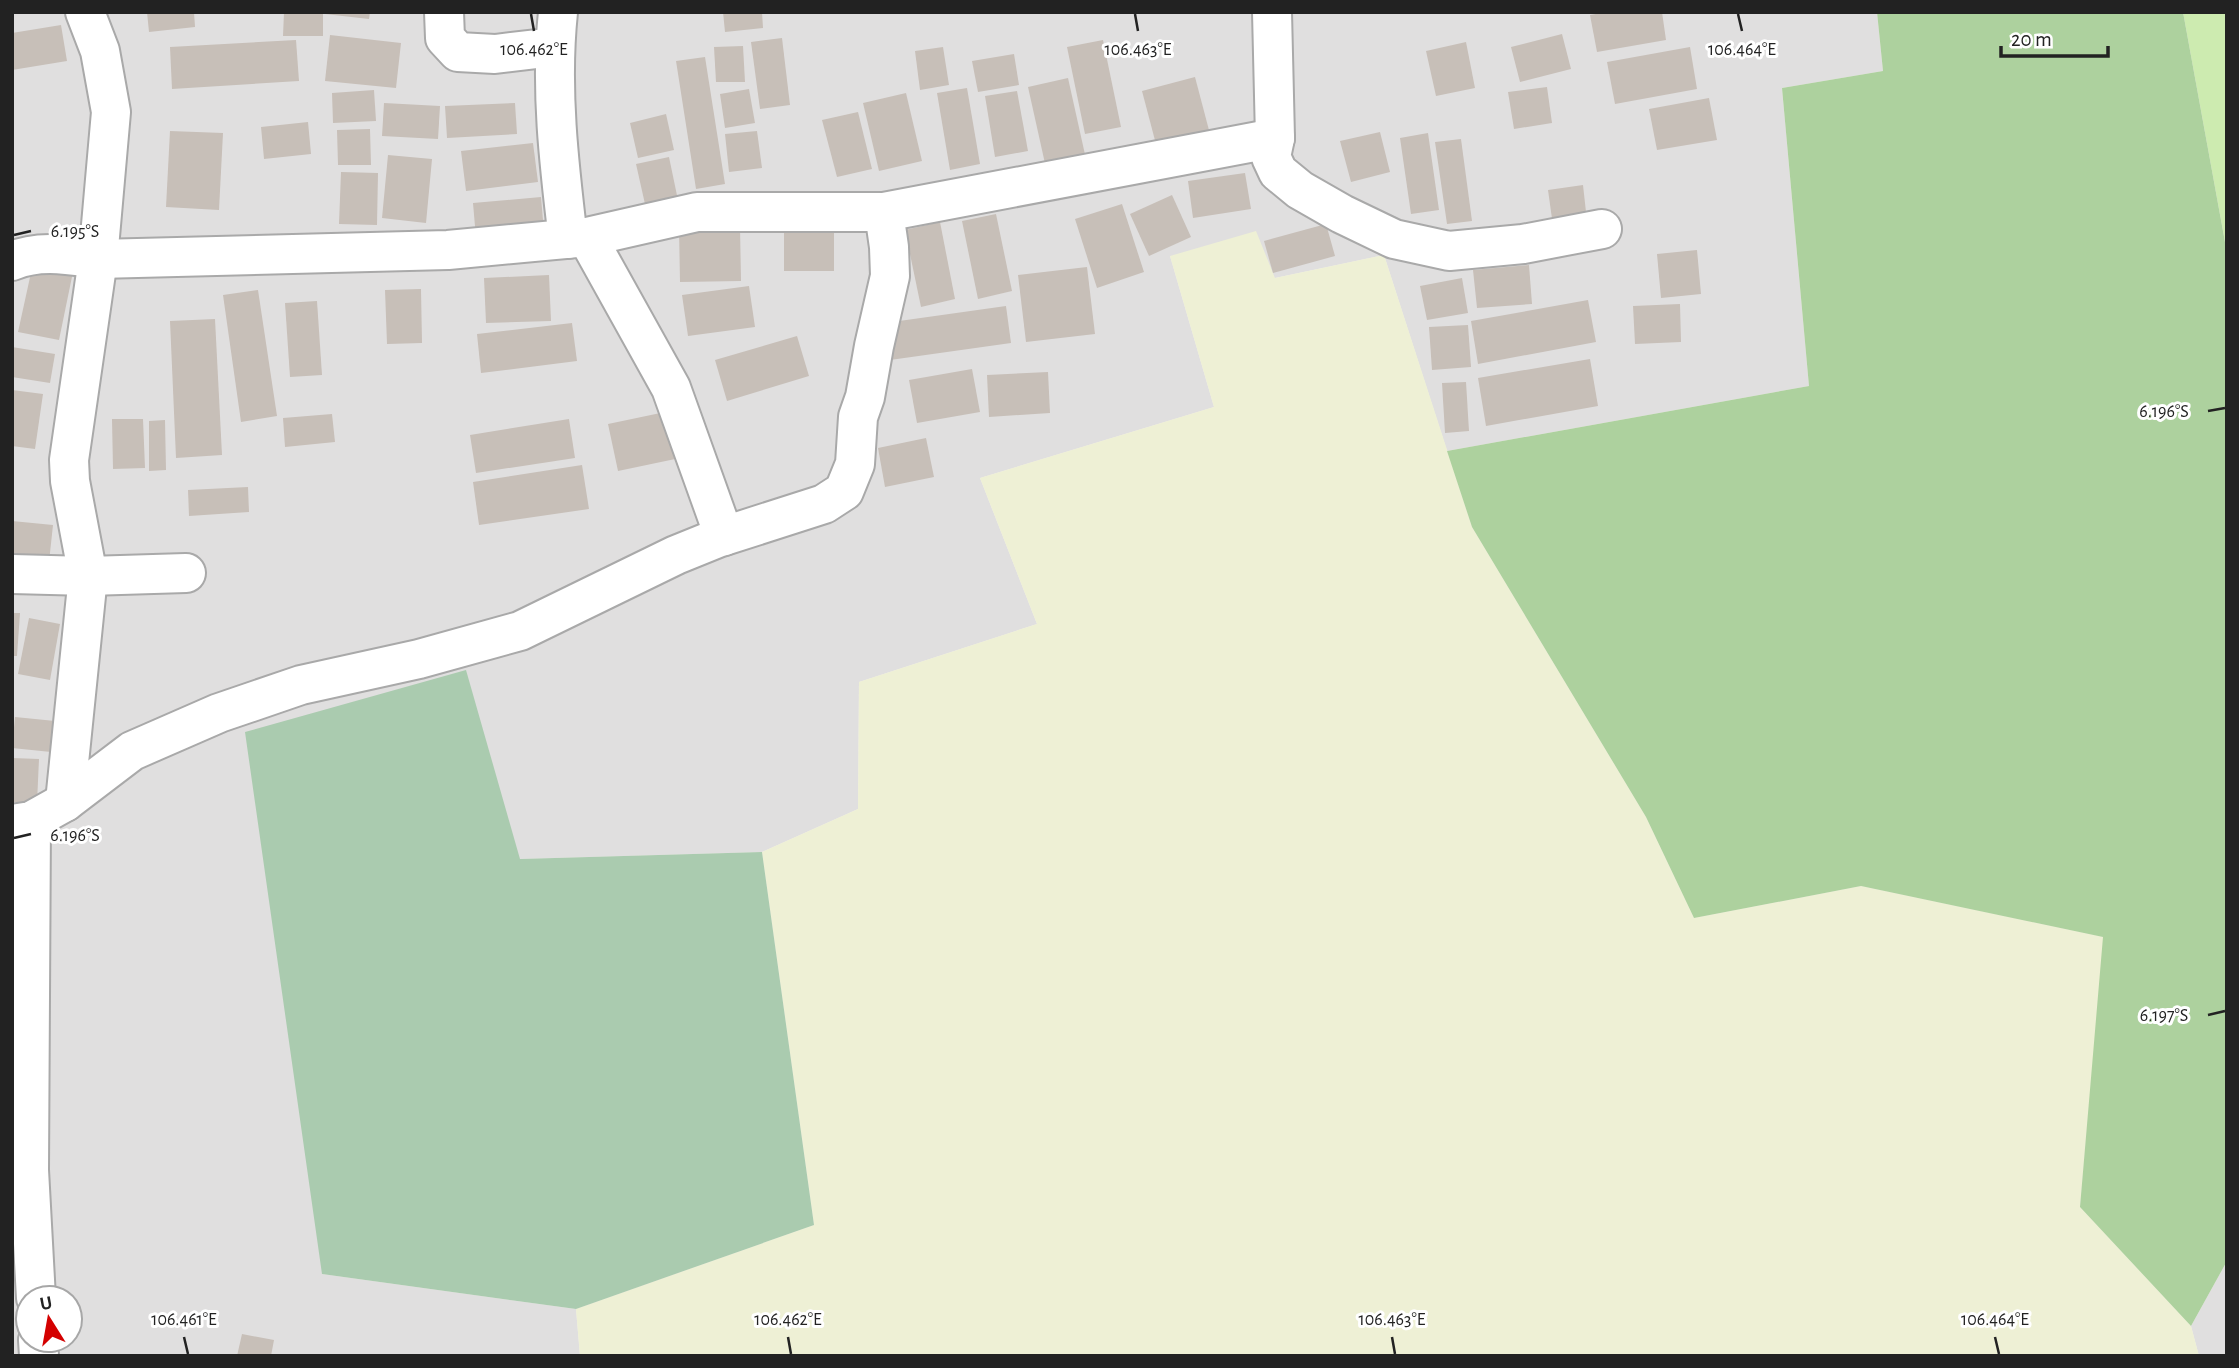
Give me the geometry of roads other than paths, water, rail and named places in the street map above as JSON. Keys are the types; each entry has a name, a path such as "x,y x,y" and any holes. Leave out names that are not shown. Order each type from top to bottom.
{"street":[{"path":"65,802 88,576 70,481 69,460 98,258 111,112 100,51 85,12"},
{"path":"444,12 445,38 458,52 495,54 556,30 556,140 578,238 671,388 723,536"},
{"path":"1272,12 1275,138 1271,157 1278,172 1300,190 1394,239 1449,251 1523,244 1602,229"},
{"path":"12,261 26,255 58,253 98,258 448,250 578,238 697,212 884,212 1275,138"},
{"path":"34,1284 20,1170 22,823 65,802 132,751 219,713 301,685 419,659 520,631 676,555 723,536 824,504 844,491 855,464 858,417 865,397 890,276 884,212"},
{"path":"12,574 88,576 186,573"}]}
